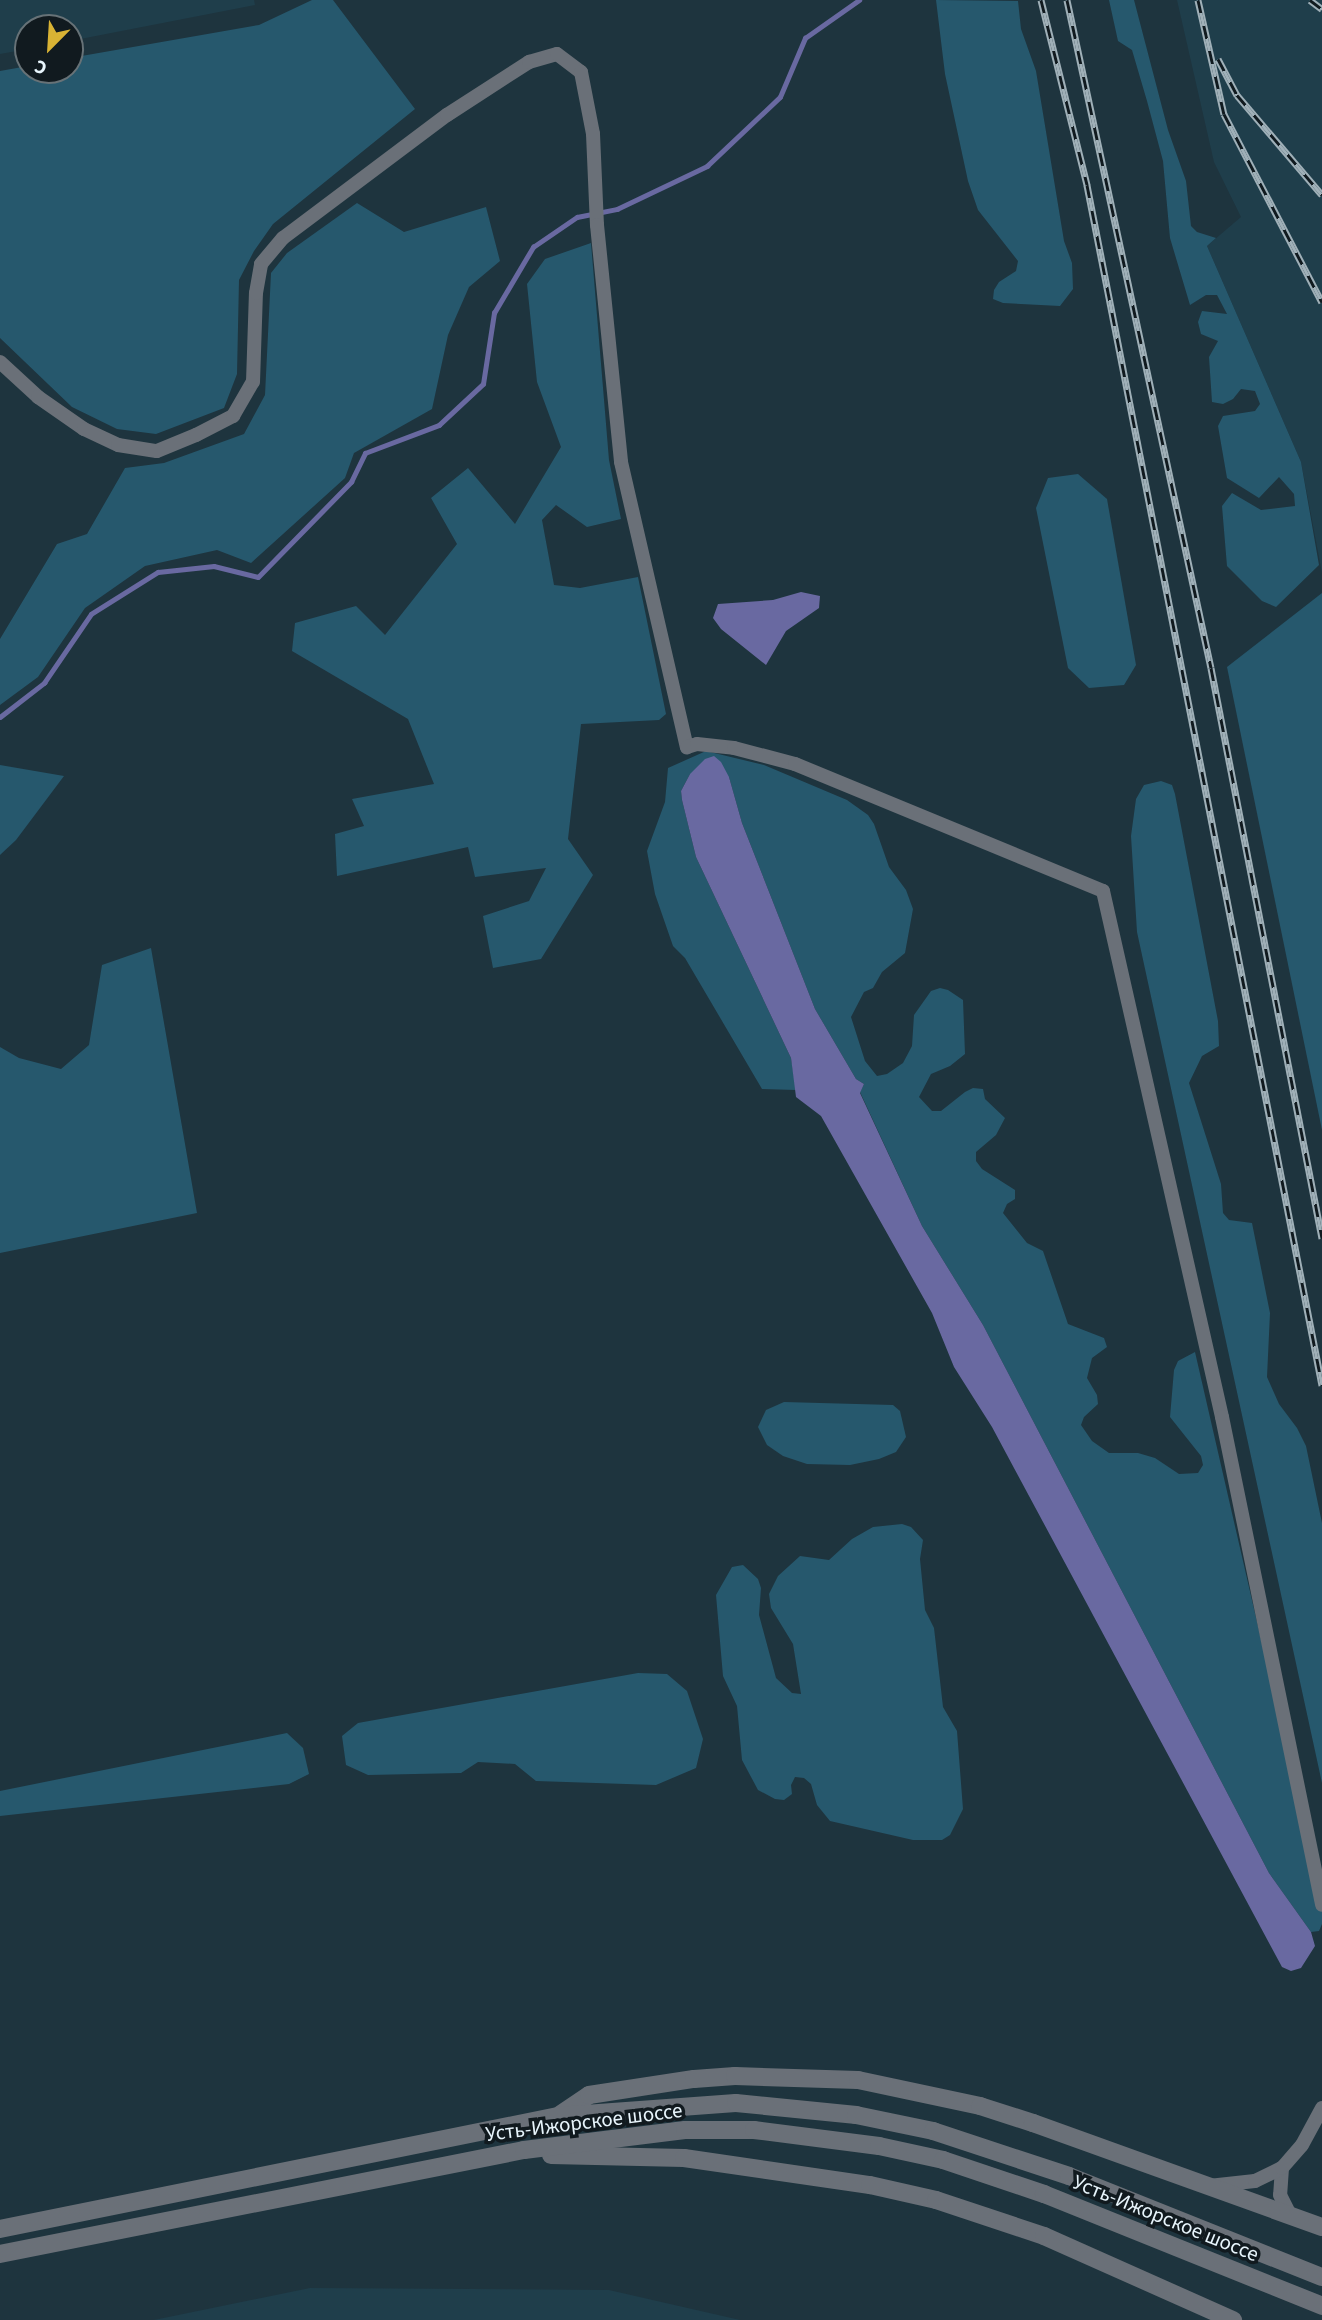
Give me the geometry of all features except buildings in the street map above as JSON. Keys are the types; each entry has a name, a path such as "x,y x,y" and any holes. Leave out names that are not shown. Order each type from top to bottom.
{"street":[{"path":"0,362 38,397 84,429 118,445 157,451 233,416 253,382 256,293 261,264 283,238 447,115 529,62 557,54 581,72 593,134 597,225 621,462 687,747 697,744 734,748 795,764 1103,891 1222,1417 1322,1905"},
{"path":"558,2116 589,2095 647,2084 735,2076 858,2080 990,2109 1322,2227"},
{"name":"Усть-Ижорское шоссе","path":"0,2229 558,2116 736,2103 856,2115 933,2131 1069,2176 1322,2277"},
{"path":"1209,2186 1255,2181 1282,2168 1302,2146 1322,2108"},
{"name":"Усть-Ижорское шоссе","path":"0,2254 524,2150 685,2130 754,2130 879,2146 943,2160 1044,2194 1322,2306"},
{"path":"524,2150 557,2156 602,2154 684,2158 870,2185 936,2200 1044,2236 1233,2320"},
{"path":"1282,2168 1280,2195 1290,2215"}],"shaded area":[{"path":"0,0 254,0 255,5 84,38 84,14 14,14 14,52 0,54"},
{"path":"312,0 333,0 415,109 273,224 254,251 239,280 237,374 224,408 156,434 117,429 72,407 0,338 0,71 14,68 14,84 84,84 84,56 259,25"},
{"path":"936,0 1018,1 1021,29 1036,71 1064,241 1072,263 1073,289 1060,306 1003,303 993,299 999,282 1016,271 1018,261 978,210 968,181 945,74"},
{"path":"1109,0 1134,0 1168,130 1186,181 1191,226 1197,232 1216,238 1207,246 1301,462 1319,565 1276,607 1262,601 1227,566 1222,506 1232,493 1261,510 1295,506 1294,494 1279,477 1259,498 1227,478 1218,426 1223,416 1255,411 1260,404 1255,391 1241,389 1233,399 1223,404 1212,402 1209,357 1218,341 1201,334 1198,322 1202,311 1227,314 1217,295 1206,295 1190,305 1170,238 1163,161 1132,50 1118,41"},
{"path":"1177,0 1322,0 1322,573 1301,462 1207,246 1241,217 1214,162"},
{"path":"357,203 404,232 486,207 500,261 469,287 448,335 432,409 354,453 345,478 251,563 217,550 145,566 85,608 38,677 0,705 0,639 57,544 87,534 125,468 164,463 244,434 265,395 271,273 287,253"},
{"path":"591,243 609,460 621,519 587,527 556,505 542,520 554,585 580,588 638,577 666,714 659,720 581,724 568,839 593,875 541,959 493,968 483,916 529,901 546,868 475,877 468,847 337,876 335,834 364,826 352,799 434,784 408,719 292,651 295,623 356,606 385,635 457,544 431,498 468,468 515,524 561,447 537,382 527,284 545,259"},
{"path":"1078,474 1107,499 1136,665 1124,685 1089,688 1068,668 1036,508 1048,478"},
{"path":"1322,593 1322,1130 1227,667"},
{"path":"706,751 764,765 847,800 868,815 874,824 889,867 906,890 913,909 905,953 882,972 873,988 864,992 851,1017 865,1061 877,1076 887,1074 903,1063 912,1046 914,1015 931,991 940,988 948,990 963,1000 965,1054 950,1066 931,1074 919,1097 932,1111 941,1111 965,1092 973,1088 983,1089 985,1099 1005,1118 996,1135 976,1152 976,1161 982,1169 1015,1190 1015,1199 1007,1204 1003,1213 1027,1243 1043,1251 1068,1324 1104,1338 1107,1347 1092,1358 1087,1378 1097,1395 1098,1404 1084,1417 1081,1425 1092,1441 1109,1453 1138,1453 1155,1458 1179,1474 1198,1473 1203,1465 1201,1456 1170,1417 1174,1370 1178,1361 1195,1352 1322,1905 1322,1924 1319,1931 1311,1932 1269,1873 983,1325 922,1226 860,1092 864,1084 856,1079 815,1009 742,823 729,777 690,774 681,791 682,800 696,857 791,1058 796,1090 762,1089 685,958 673,946 655,894 647,851 665,802 668,768"},
{"path":"0,765 64,776 16,840 0,855"},
{"path":"1161,781 1172,785 1175,794 1218,1021 1219,1046 1202,1056 1189,1083 1221,1184 1223,1213 1229,1220 1252,1223 1270,1313 1267,1377 1279,1404 1297,1428 1306,1446 1322,1523 1322,1783 1137,932 1131,836 1136,799 1144,785"},
{"path":"151,948 197,1213 0,1253 0,1047 19,1058 61,1069 89,1045 102,965"},
{"path":"784,1402 893,1405 900,1411 906,1437 896,1452 879,1459 850,1465 807,1464 783,1456 767,1445 758,1427 766,1410"},
{"path":"902,1524 911,1527 923,1540 920,1559 925,1610 934,1628 943,1707 957,1731 963,1809 950,1835 942,1840 913,1840 830,1821 817,1805 811,1784 804,1778 795,1777 791,1785 792,1794 784,1800 775,1799 758,1790 742,1760 737,1706 723,1676 716,1595 732,1567 743,1565 758,1579 761,1588 759,1615 776,1678 792,1693 801,1694 793,1644 771,1608 769,1594 778,1576 800,1556 829,1560 852,1539 873,1527"},
{"path":"638,1673 667,1674 687,1691 703,1739 696,1768 656,1785 536,1781 515,1764 478,1762 461,1773 368,1775 346,1765 342,1736 358,1723"},
{"path":"287,1733 303,1748 309,1774 289,1784 0,1816 0,1791"},
{"path":"310,2288 609,2290 740,2320 154,2320"}],"water":[{"path":"801,592 820,596 819,608 786,631 766,665 721,629 713,618 718,604 773,600"},
{"path":"714,756 721,762 729,777 742,823 815,1009 856,1079 864,1084 860,1093 922,1226 983,1325 1269,1873 1311,1932 1315,1946 1301,1968 1291,1971 1282,1967 992,1427 954,1367 932,1313 821,1116 796,1097 791,1058 696,857 682,800 681,791 690,774 705,759"}],"waterway":[{"path":"0,717 44,683 91,614 158,572 214,566 258,577 351,482 365,453 439,425 483,384 494,313 533,247 577,217 617,209 707,166 780,97 805,38 859,0"}],"railway":[{"path":"1041,0 1087,185 1322,1385"},
{"path":"1067,0 1211,668 1322,1238"},
{"path":"1198,0 1224,114 1322,302"},
{"path":"1310,0 1322,9"},
{"path":"1218,59 1237,95 1322,195"}]}
